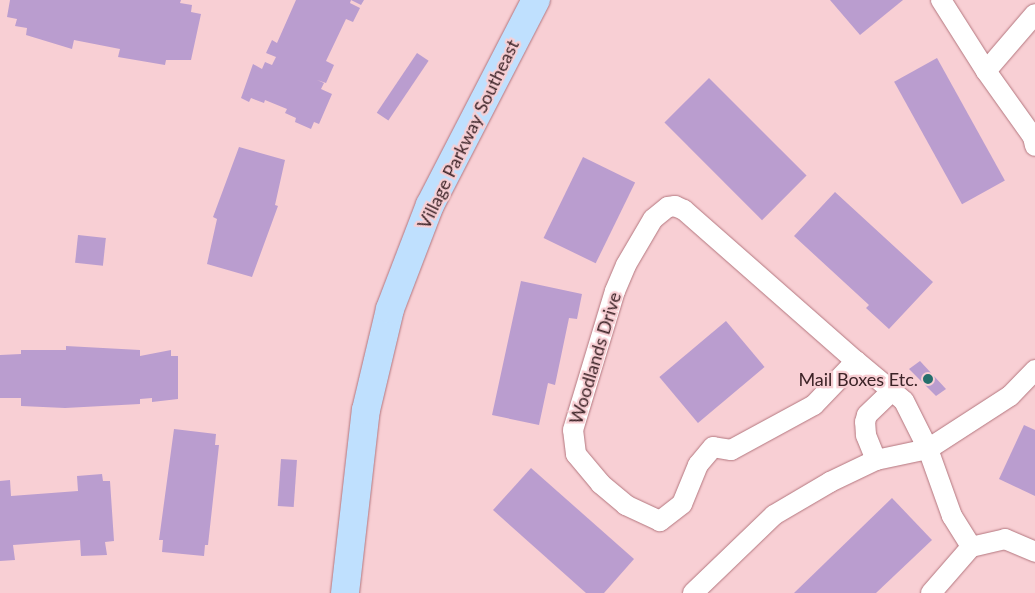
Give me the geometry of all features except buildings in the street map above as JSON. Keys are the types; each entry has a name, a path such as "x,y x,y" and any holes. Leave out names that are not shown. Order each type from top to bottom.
{"street":[{"name":"Village Parkway Southeast","path":"345,593 347,562 366,410 390,309 430,205 536,0"},
{"path":"941,0 986,71 1033,136 1035,146"},
{"path":"986,71 1035,14"},
{"name":"Woodlands Drive","path":"856,361 814,405 731,450 713,447 698,465 682,504 660,521 626,505 601,484 576,454 573,444 576,416 614,290 653,219 668,207 684,210 904,401 928,449 952,516 971,547"},
{"path":"693,593 774,515 830,482 876,460 928,449 1010,396 1035,370"},
{"path":"876,460 866,435 865,422 867,415 892,391"},
{"path":"930,593 971,547 1005,539 1035,552"},
{"path":"347,562 363,593"}],"place":[{"name":"Mail Boxes Etc.","path":"928,379"}]}
